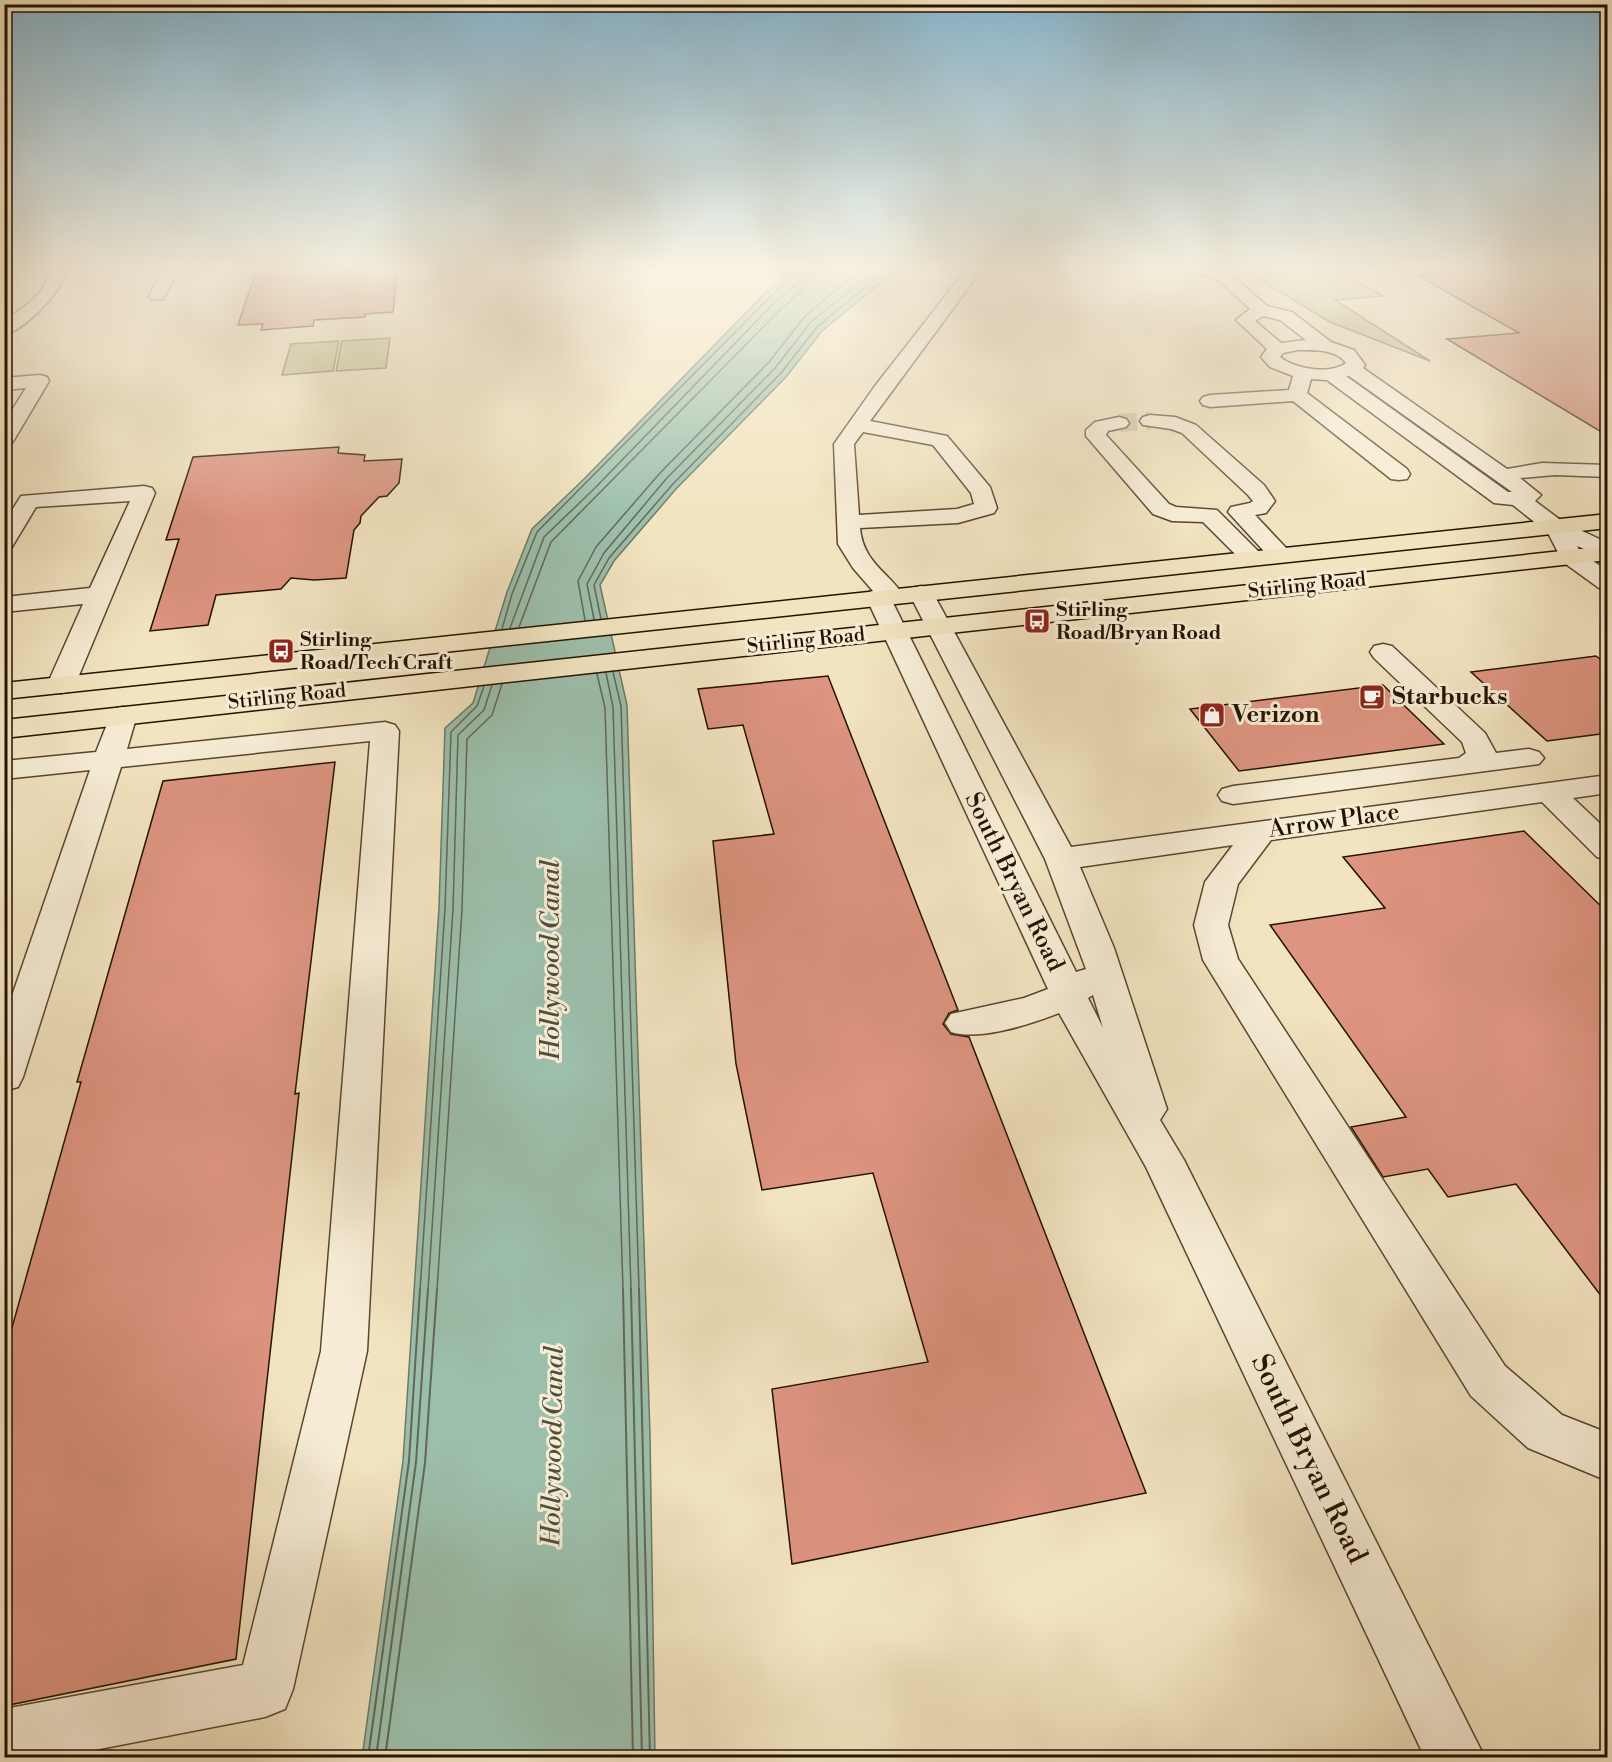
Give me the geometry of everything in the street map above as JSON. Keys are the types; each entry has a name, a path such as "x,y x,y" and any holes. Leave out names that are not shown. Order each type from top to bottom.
{"main road":[{"name":"Stirling Road","path":"4,691 1608,521"},
{"name":"Stirling Road","path":"4,729 632,658 894,632 1608,553"},
{"path":"123,715 147,701 190,685 270,662"},
{"path":"4,708 61,685"}],"street":[{"name":"South Bryan Road","path":"910,353 844,444 850,544 885,597 894,632 1087,1033 1163,1160 1456,1758"},
{"path":"1273,353 1270,357 1279,366 1303,373 1331,374 1353,369 1356,365 1355,360 1344,353"},
{"path":"1353,369 1530,495 1519,500"},
{"path":"1297,395 1303,373"},
{"path":"1331,374 1502,498 1519,500 1555,527 1608,553"},
{"path":"4,384 40,381 4,440"},
{"path":"1210,401 1297,395 1399,474"},
{"path":"1119,423 1102,426 1096,430 1096,436 1161,509 1172,514 1209,515 1258,508 1264,501 1256,490 1189,429 1175,423 1150,421"},
{"path":"850,522 958,516 986,508 982,492 940,440 858,425"},
{"path":"1504,476 1517,472 1540,470 1608,471"},
{"path":"4,542 29,501 144,493 61,685"},
{"path":"1239,512 1280,555"},
{"path":"1209,515 1252,558"},
{"path":"1555,527 1571,557 1608,583"},
{"name":"South Bryan Road","path":"921,593 1061,858 1103,968 1163,1160"},
{"path":"4,605 99,595"},
{"path":"1383,652 1475,740 1482,755 1468,765"},
{"path":"4,1077 123,715"},
{"path":"4,770 385,731 344,1352 265,1689 4,1738"},
{"path":"1233,795 1529,758"},
{"name":"Arrow Place","path":"1061,858 1608,784"},
{"path":"1549,792 1608,850"},
{"path":"1261,831 1222,882 1211,925 1221,960 1488,1381 1545,1432 1608,1457"},
{"path":"963,1023 1021,1013 1069,996 1103,968"}],"shaded area":[{"path":"288,353 337,353 333,371 282,375"},
{"path":"340,353 388,353 386,368 336,371"},
{"path":"1410,353 1418,353 1430,361"}],"water":[{"name":"Hollywood Canal","path":"706,353 805,353 786,377 676,489 614,561 600,585 627,705 650,1436 655,1757 362,1758 403,1461 439,908 445,728 473,703 507,592 532,529"}],"building":[{"path":"1471,353 1608,353 1608,436"},
{"path":"339,447 338,453 365,455 364,461 402,459 399,483 387,496 379,497 361,516 360,523 354,530 346,578 314,580 291,578 281,589 216,595 208,625 150,631 179,539 166,540 193,457"},
{"path":"1596,656 1608,665 1608,733 1547,741 1471,672"},
{"path":"828,676 958,1010 949,1013 943,1024 951,1034 969,1037 1146,1493 792,1564 772,1389 928,1362 873,1173 762,1190 736,1064 713,841 774,834 743,725 708,729 698,689"},
{"path":"1383,685 1444,744 1239,771 1190,709"},
{"path":"335,762 295,1094 299,1093 236,1659 4,1706 4,1356 81,1082 77,1082 163,781"},
{"path":"1524,831 1608,913 1608,1305 1516,1184 1448,1197 1428,1169 1383,1177 1351,1127 1406,1117 1270,925 1385,908 1343,857"}],"tunnel":[{"path":"1119,423 1150,421"}],"place":[{"name":"Stirling Road/Bryan Road","path":"1037,621"},
{"name":"Stirling Road/Tech Craft","path":"281,651"},
{"name":"Starbucks","path":"1372,697"},
{"name":"Verizon","path":"1212,715"}]}
